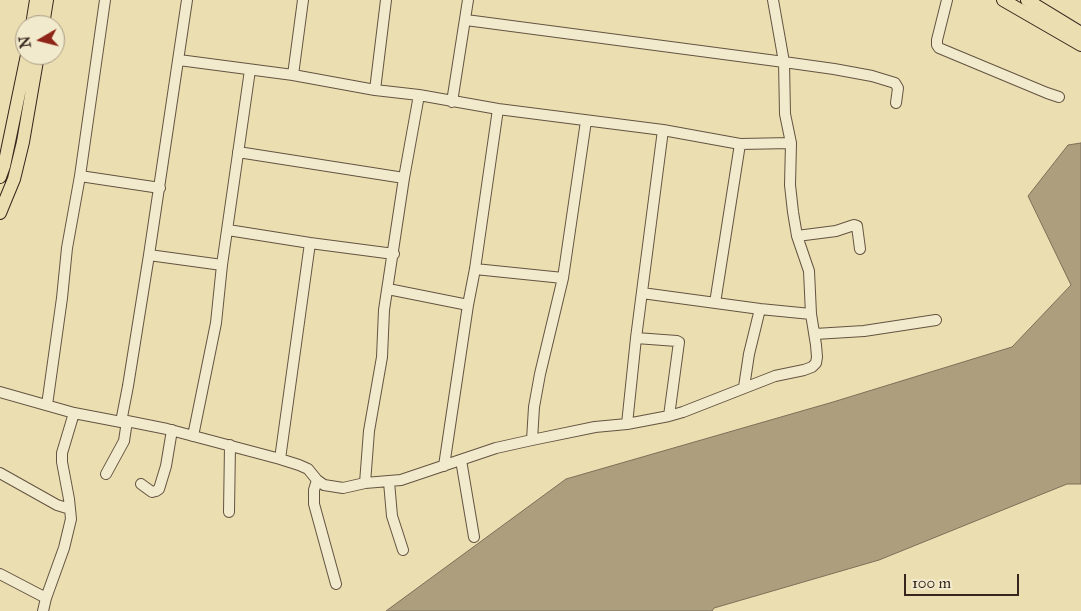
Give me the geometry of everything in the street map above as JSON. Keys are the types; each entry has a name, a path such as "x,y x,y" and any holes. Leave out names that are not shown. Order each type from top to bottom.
{"main road":[{"path":"34,15 36,0"},
{"path":"45,15 47,0"},
{"path":"1004,0 1079,38"},
{"path":"1028,0 1079,38"},
{"path":"0,177 4,166 25,65"},
{"path":"0,213 14,179 36,65"}],"street":[{"path":"47,405 67,248 80,176 105,0"},
{"path":"106,474 124,441 128,386 160,188 187,0"},
{"path":"293,75 303,0"},
{"path":"375,90 386,0"},
{"path":"452,102 468,0"},
{"path":"0,392 74,413 172,430 230,445 299,465 308,470 324,485 343,488 365,483 401,480 496,448 532,440 594,427 627,424 669,416 775,376 812,367 816,363 817,357 811,314 809,271 797,236 793,212 790,185 791,143 785,114 784,62 772,0"},
{"path":"947,0 937,40 939,48 1058,97"},
{"path":"466,20 784,62 872,76 895,83 898,88 896,103"},
{"path":"179,60 293,75 498,109 663,130 740,144 791,143"},
{"path":"193,436 216,323 222,264 250,70"},
{"path":"365,483 369,431 382,357 384,310 404,178 419,96"},
{"path":"444,466 498,109"},
{"path":"532,440 534,407 563,278 586,121"},
{"path":"627,424 636,338 663,130"},
{"path":"715,303 740,144"},
{"path":"238,152 404,178"},
{"path":"80,176 160,188"},
{"path":"797,236 836,231 854,225 857,226 860,249"},
{"path":"228,230 394,254"},
{"path":"280,459 310,243"},
{"path":"149,256 222,264"},
{"path":"475,269 563,278"},
{"path":"388,289 468,305"},
{"path":"642,293 811,314"},
{"path":"744,387 749,354 760,309"},
{"path":"815,334 864,331 936,320"},
{"path":"636,338 679,342 669,416"},
{"path":"43,611 64,548 71,519 62,453 74,413"},
{"path":"141,484 152,492 159,489 166,466 172,430"},
{"path":"229,512 230,445"},
{"path":"461,460 474,537"},
{"path":"0,473 57,505 70,508"},
{"path":"317,480 314,490 314,504 336,584"},
{"path":"389,482 392,516 403,550"},
{"path":"0,574 46,598"}],"shaded area":[{"path":"1081,143 1081,484 1067,484 879,560 714,608 712,611 386,611 566,479 833,402 1012,347 1071,285 1028,196 1068,145"}]}
